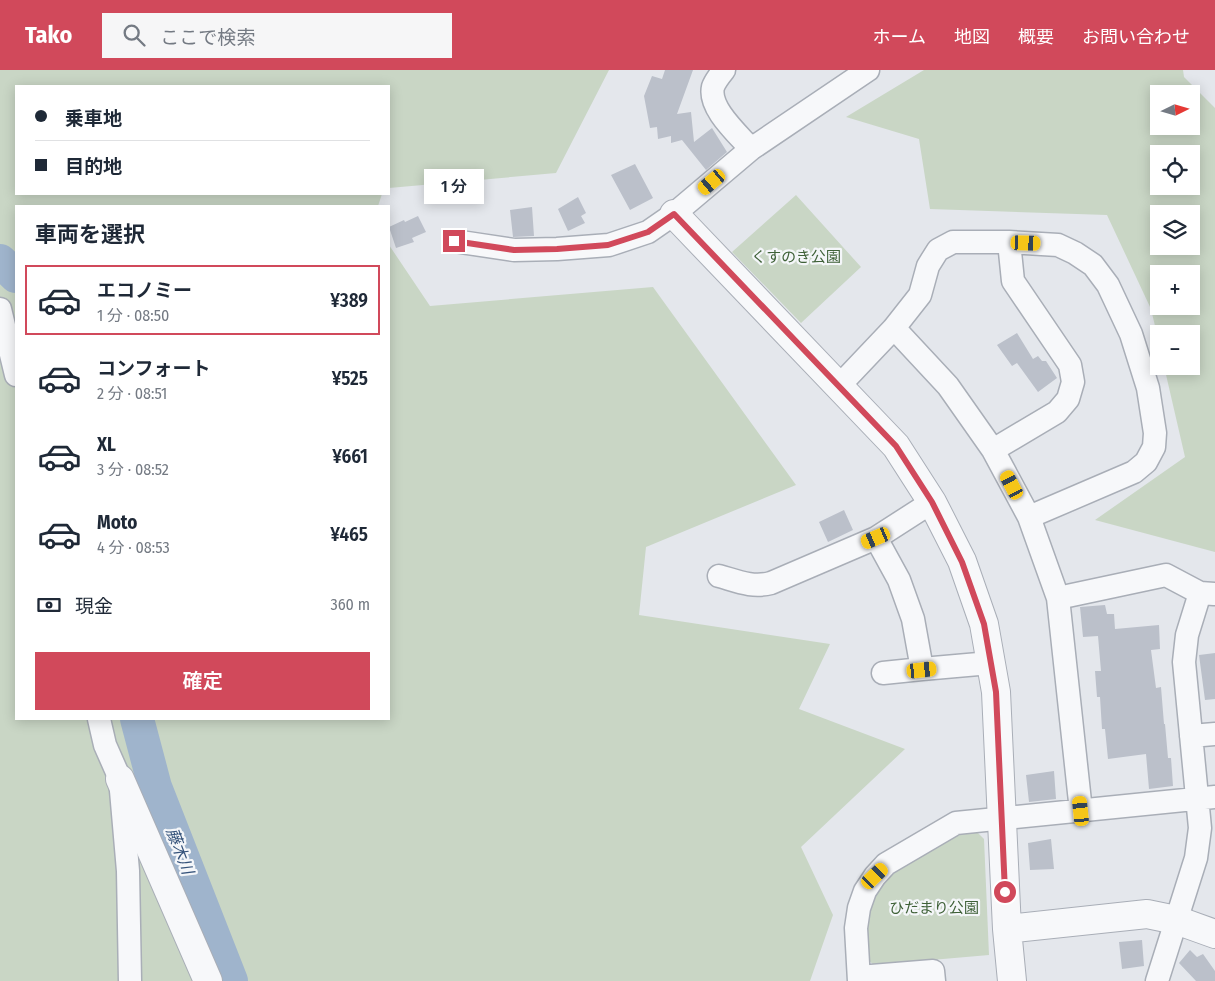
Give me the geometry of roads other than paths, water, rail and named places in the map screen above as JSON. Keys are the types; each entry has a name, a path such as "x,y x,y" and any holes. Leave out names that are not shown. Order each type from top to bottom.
{"street":[{"path":"724,70 714,86 713,99 718,110 751,149"},
{"path":"454,241 514,250 557,249 608,245 648,232 674,214 751,149 868,70"},
{"path":"674,214 896,446 932,502 962,562 984,624 996,692 1007,928 1012,981"},
{"path":"838,386 894,328 920,295 928,266 938,250 953,242 1010,242 1058,245 1093,265 1108,284 1130,334 1148,388 1155,433 1154,447 1146,462 1134,472 1029,517"},
{"path":"993,450 1056,412 1068,398 1073,382 1070,365 1013,281 1010,242"},
{"path":"0,309 15,371"},
{"path":"894,328 948,386 993,450 1029,517 1058,598 1081,811"},
{"path":"719,576 750,585 761,586 771,584 876,538 932,502"},
{"path":"876,538 899,580 913,619 922,670"},
{"path":"1058,598 1166,575 1208,594 1187,635 1184,662 1191,736 1206,798 1196,858 1157,981"},
{"path":"883,673 990,663"},
{"path":"99,720 105,745 208,981"},
{"path":"1191,736 1215,734"},
{"path":"120,779 128,871 130,981"},
{"path":"934,981 933,971 859,979 856,928 859,908 865,891 886,864 956,823 1206,798"},
{"path":"1007,928 1147,914 1176,920 1215,934"}],"waterway":[{"name":"藤木川","path":"0,261 15,275"},
{"name":"藤木川","path":"137,720 155,787 231,981"}],"park label":[{"name":"くすのき公園","path":"796,257"},
{"name":"ひだまり公園","path":"934,908"}]}
